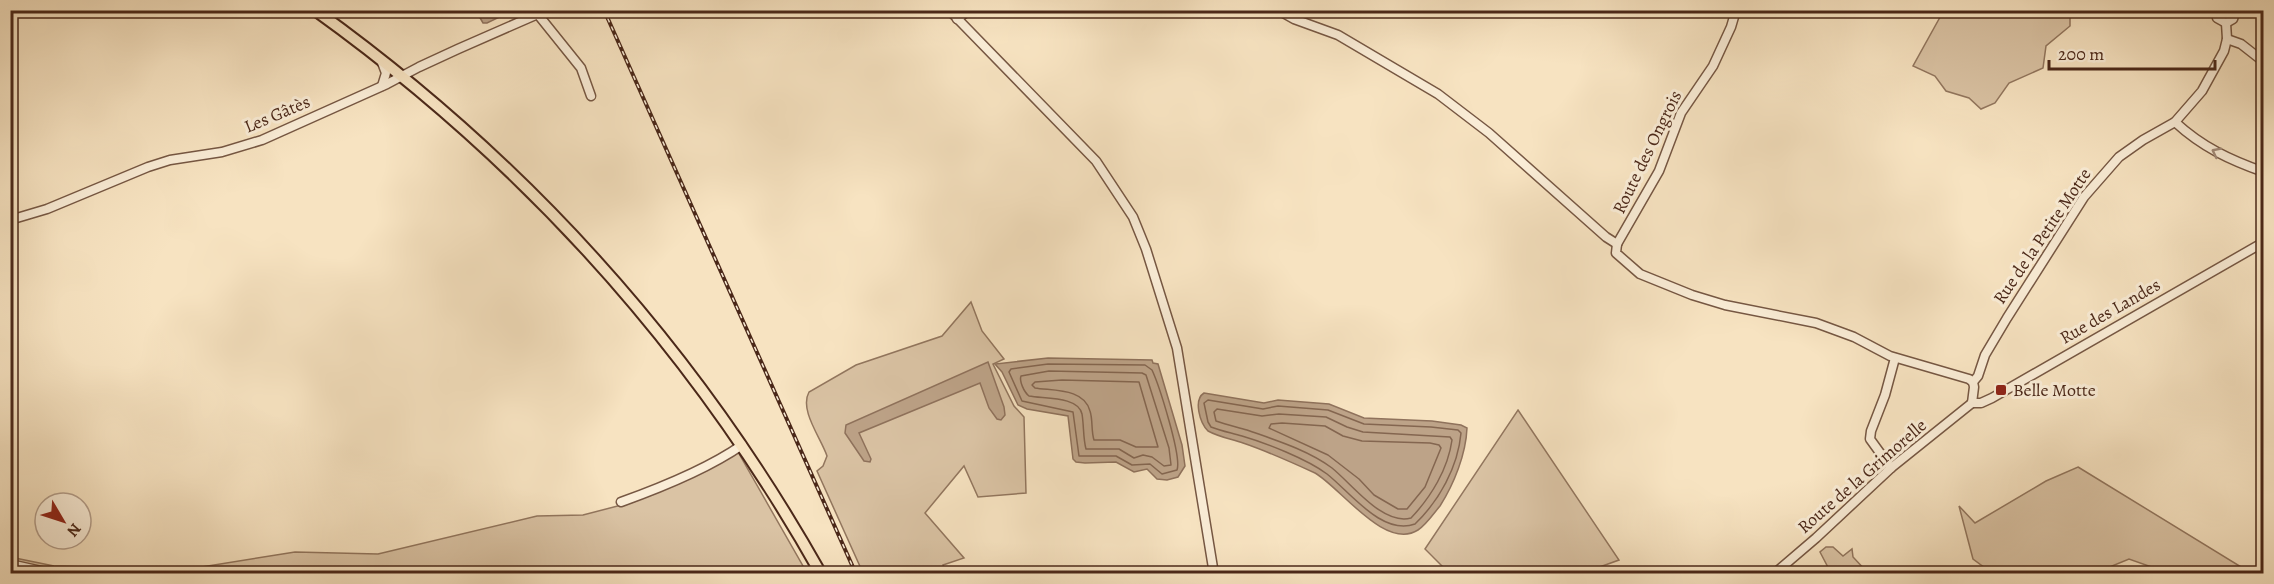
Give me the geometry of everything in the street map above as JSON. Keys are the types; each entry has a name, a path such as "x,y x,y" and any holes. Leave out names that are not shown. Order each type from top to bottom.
{"main road":[{"path":"315,10 402,76 489,151 568,228 654,326 742,445 821,573"}],"street":[{"path":"949,10 1096,161 1132,217 1146,249 1176,348 1214,573"},
{"path":"957,19 969,10"},
{"path":"1278,10 1294,19 1338,35 1438,94 1489,133 1606,237 1617,244 1617,253 1640,274 1725,305 1816,323 1854,337 1895,358 1973,382"},
{"name":"Route des Ongrois","path":"1617,244 1659,171 1681,112 1713,66 1731,27 1736,10"},
{"path":"2215,10 2217,18 2226,22 2233,19 2236,10"},
{"path":"540,12 581,68 591,96"},
{"name":"Les Gâtès","path":"10,220 47,209 170,160 222,152 262,140 540,12"},
{"name":"Rue de la Petite Motte","path":"1972,403 1973,382 1978,376 1985,356 2084,197 2120,157 2143,140 2175,122 2190,107 2212,76 2227,39 2226,22"},
{"path":"2227,39 2241,44 2264,62"},
{"path":"381,59 386,73 382,86"},
{"path":"2175,122 2202,144 2241,164 2264,172"},
{"name":"Rue des Landes","path":"1972,403 1981,403 1992,398 2264,242"},
{"path":"1891,468 1870,439 1895,358"},
{"name":"Route de la Grimorelle","path":"1774,573 1816,538 1891,468 1972,403"},
{"path":"621,502 723,457 742,445"},
{"path":"10,564 55,573"}],"shaded area":[{"path":"1944,10 2070,11 2070,26 2046,46 2043,68 2009,83 1995,103 1981,109 1969,98 1946,91 1935,76 1913,66"},
{"path":"971,302 982,331 1004,359 993,364 1014,406 1024,417 1026,493 978,497 964,466 925,513 964,558 943,565 946,573 863,573 817,471 823,466 827,456 809,415 807,399 809,392 856,365 942,336"},
{"path":"1518,410 1619,560 1583,573 1449,573 1425,549"},
{"path":"738,452 807,573 11,574 10,557 54,566 183,570 295,552 378,554 537,516 583,515 633,502 688,479"},
{"path":"2078,467 2251,573 2179,573 2160,570 2129,559 2095,573 1992,573 1973,559 1959,506 1975,523 2046,481"},
{"path":"1826,547 1833,547 1843,556 1852,549 1853,557 1868,573 1831,573 1820,552"}],"water":[{"path":"476,11 512,11 483,23"},
{"path":"1048,358 1152,360 1153,363 1158,364 1182,445 1185,466 1178,477 1167,480 1157,479 1147,469 1134,472 1116,462 1076,462 1073,459 1068,416 1027,409 1018,405 1002,372 995,364"},
{"path":"988,362 1004,407 1005,415 1001,420 997,419 989,408 980,383 859,433 871,459 870,462 864,461 845,433 846,425"},
{"path":"1204,393 1264,403 1278,400 1329,404 1364,418 1432,421 1461,425 1467,428 1464,448 1450,488 1440,506 1427,522 1418,530 1405,534 1392,532 1364,515 1315,473 1208,431 1202,423 1198,406"}],"railway":[{"path":"604,10 856,574"}],"place":[{"name":"Belle Motte","path":"2001,390"}]}
